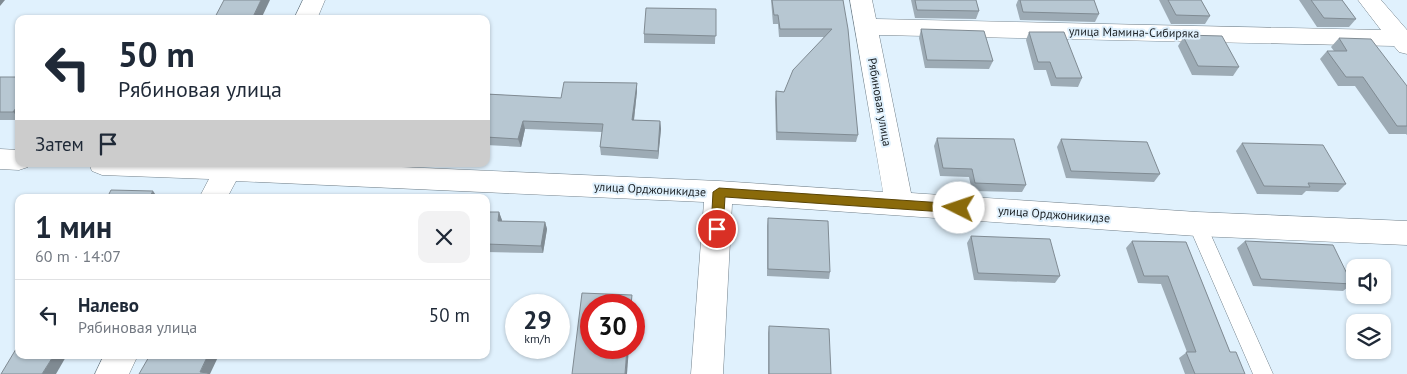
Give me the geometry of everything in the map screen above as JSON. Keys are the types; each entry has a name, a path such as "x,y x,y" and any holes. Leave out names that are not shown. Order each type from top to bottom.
{"street":[{"path":"307,15 314,0"},
{"name":"Рябиновая улица","path":"861,0 899,205"},
{"path":"1369,0 1404,42"},
{"name":"улица Мамина-Сибиряка","path":"866,27 1404,42"},
{"path":"0,159 15,160"},
{"path":"215,194 230,167"},
{"name":"улица Орджоникидзе","path":"230,167 719,192 1198,224 1407,233"},
{"path":"707,374 719,192"},
{"path":"111,374 120,359"}],"lane":[{"path":"1198,224 1263,374"}],"building":[{"path":"224,0 261,0 254,15 216,15"},
{"path":"772,0 843,0 848,29 858,135 777,132 776,91 784,92 793,70 832,29 780,29 778,15 774,15"},
{"path":"915,0 976,0 979,11 917,10"},
{"path":"1020,0 1094,0 1099,14 1023,12"},
{"path":"1168,0 1201,0 1210,16 1176,15"},
{"path":"1311,0 1342,0 1356,19 1324,18"},
{"path":"646,8 716,9 716,36 644,34"},
{"path":"921,29 984,31 993,61 927,60"},
{"path":"1029,32 1064,32 1082,78 1056,78 1050,62 1038,62"},
{"path":"1185,35 1222,36 1239,67 1198,66 1184,38 1187,38"},
{"path":"1339,38 1371,39 1407,86 1407,126 1397,126 1363,77 1346,77 1327,51 1347,51"},
{"path":"0,77 15,77 15,109 13,112 0,112"},
{"path":"564,82 637,83 632,120 660,121 658,151 600,147 603,124 523,121 518,139 490,137 490,94 561,98"},
{"path":"937,138 1014,139 1026,185 975,183 972,169 943,168"},
{"path":"1061,139 1147,142 1160,174 1071,171"},
{"path":"1242,143 1323,145 1346,184 1308,183 1310,187 1264,186"},
{"path":"111,190 153,191 151,194 109,194"},
{"path":"490,212 499,212 498,221 545,222 541,246 490,244"},
{"path":"768,218 828,221 830,272 768,269"},
{"path":"971,236 1050,239 1060,276 978,273"},
{"path":"1132,241 1186,242 1230,352 1236,352 1245,374 1195,374 1186,352 1196,352 1168,276 1144,276"},
{"path":"1245,241 1333,245 1346,272 1346,284 1261,279"},
{"path":"580,309 580,359 626,359 625,374 572,374"},
{"path":"769,326 829,329 831,374 769,374"},
{"path":"15,351 15,359 51,359 42,374 1,374"},
{"path":"148,359 206,359 200,372 208,373 208,374 139,374"}],"route":[{"path":"717,229 719,192 959,208"}]}
